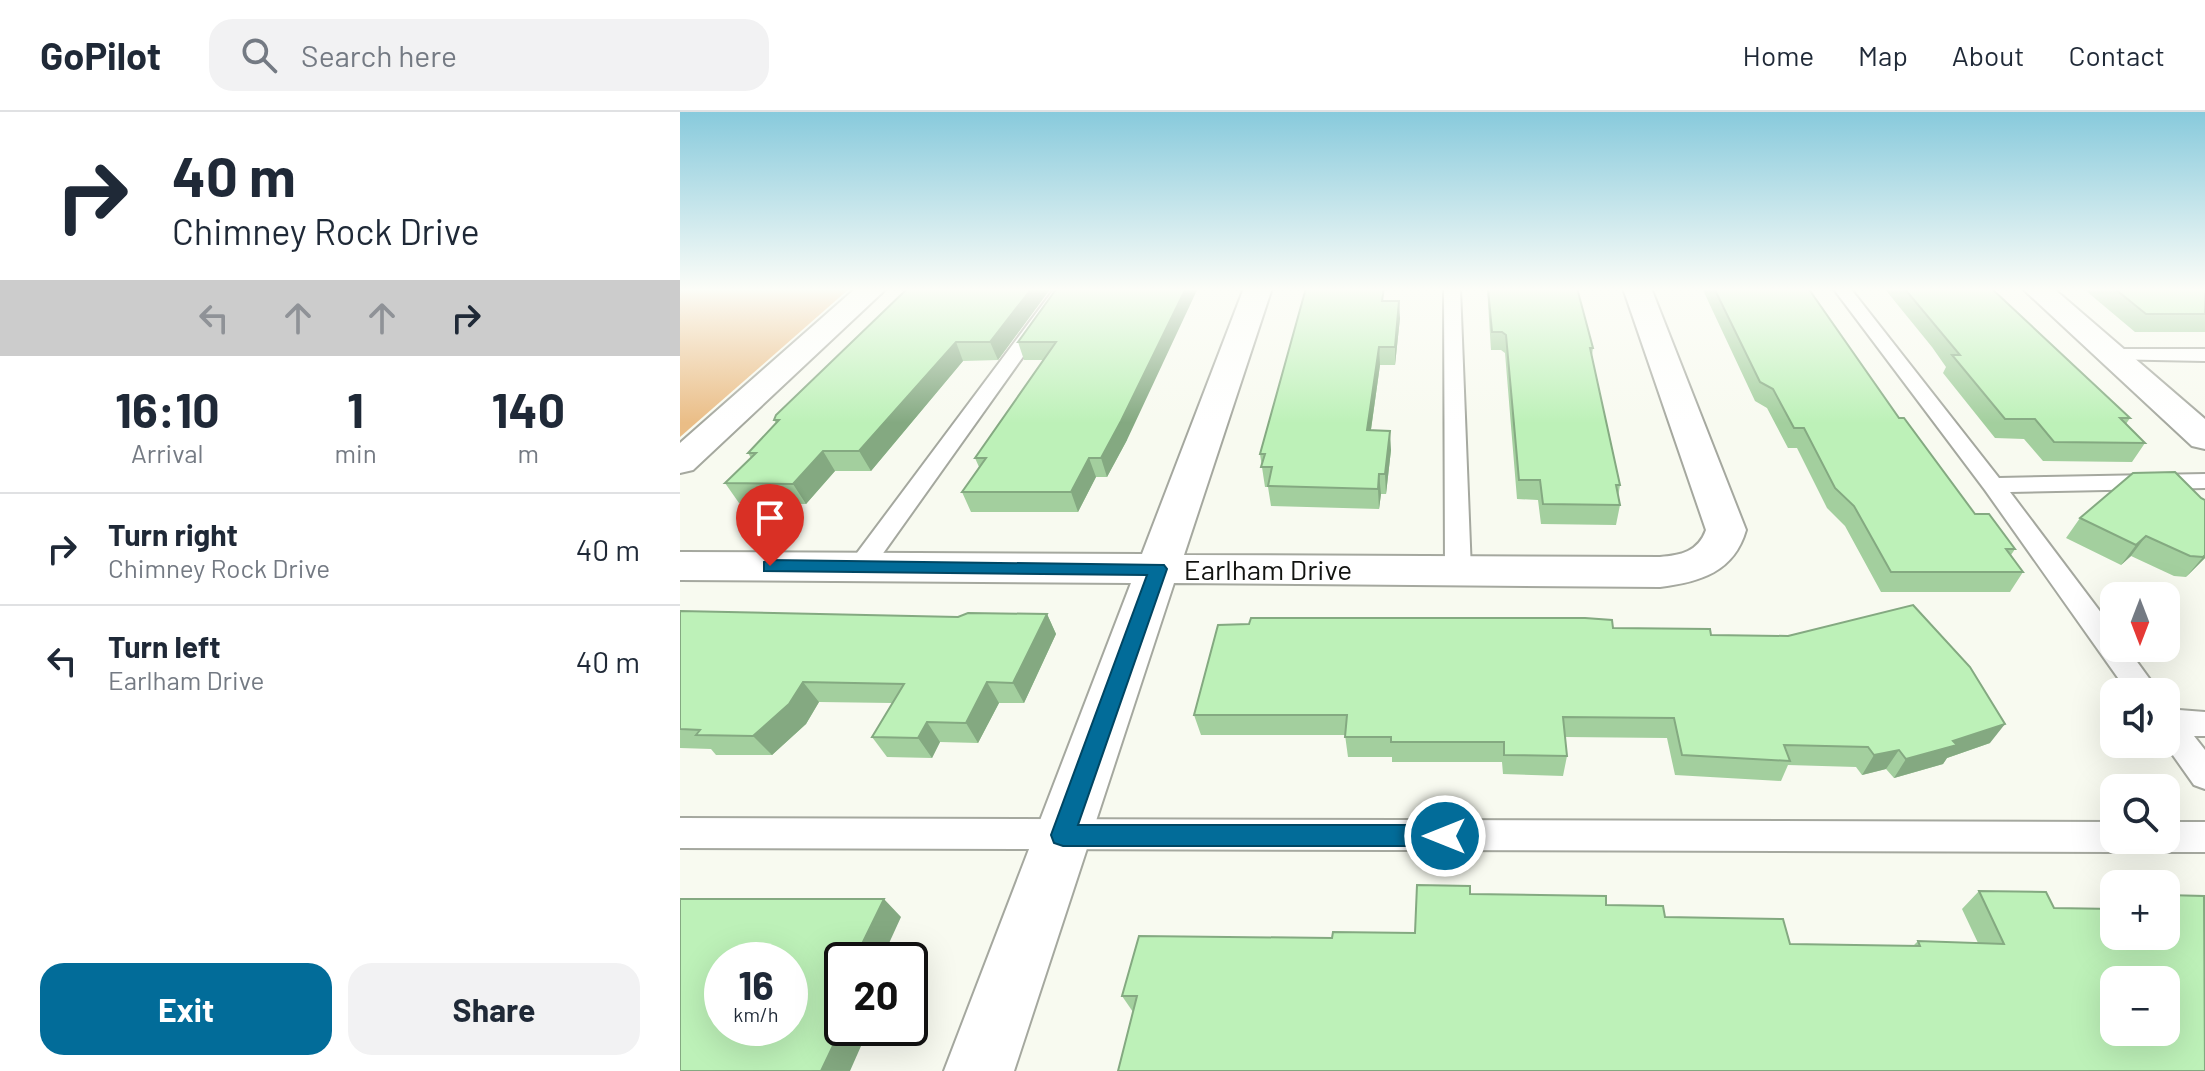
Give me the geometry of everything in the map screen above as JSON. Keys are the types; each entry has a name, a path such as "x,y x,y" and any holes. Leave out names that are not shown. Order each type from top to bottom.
{"street":[{"path":"680,462 823,333"},
{"path":"979,1071 1242,333"},
{"name":"Earlham Drive","path":"680,566 1660,572 1687,569 1709,560 1723,546 1726,530 1653,333"},
{"path":"2086,333 2205,438"}],"lane":[{"path":"860,567 1031,333"},
{"path":"1453,333 1458,571"},
{"path":"1876,333 1993,485 2134,678"},
{"path":"2111,355 2205,355"},
{"path":"1993,485 2205,481"},
{"path":"2180,723 2205,724"},
{"path":"2180,740 2205,775"},
{"path":"680,833 2100,837"},
{"path":"2180,837 2205,837"}],"shaded area":[{"path":"680,333 799,333 680,437"}],"building":[{"path":"861,333 997,333 990,342 956,342 859,451 823,451 793,484 725,483 756,453 748,453 779,420 774,420"},
{"path":"1025,333 1164,333 1101,458 1089,458 1071,492 962,492 986,458 975,458 1056,342 1018,342"},
{"path":"1294,333 1396,333 1395,347 1379,347 1367,430 1390,431 1385,474 1379,474 1378,489 1268,486 1272,467 1261,467 1265,454 1260,454"},
{"path":"1503,333 1589,333 1620,485 1616,485 1620,505 1543,504 1540,480 1519,480 1506,335"},
{"path":"1736,333 1839,333 1899,418 1904,418 1975,514 1989,514 2015,549 2006,549 2023,572 1891,572 1854,506 1835,488 1804,428 1794,428 1773,389 1760,382"},
{"path":"1941,333 2039,333 2130,418 2120,418 2145,443 2054,442 2035,419 2005,419 1952,355 1960,355"},
{"path":"2175,472 2205,500 2203,557 2190,556 2146,536 2136,545 2080,518 2133,473"},
{"path":"1913,605 1970,667 2005,724 1953,741 1957,745 1906,759 1899,750 1874,755 1868,747 1784,745 1790,761 1682,755 1674,718 1563,717 1567,756 1504,755 1504,742 1391,742 1391,737 1345,737 1347,715 1194,715 1218,625 1249,624 1251,618 1585,618 1612,620 1613,628 1710,629 1711,635 1788,636"},
{"path":"680,611 958,617 968,613 1047,614 1013,683 987,682 966,723 927,722 918,738 872,737 904,684 803,682 789,704 753,736 696,735 700,730 680,729"},
{"path":"1417,885 1470,886 1470,894 1606,896 1606,905 1663,906 1665,917 1783,919 1790,944 1920,946 1918,941 2004,944 1979,891 2046,892 2054,908 2100,909 2100,950 2180,950 2180,895 2204,896 2205,1071 1118,1071 1137,996 1122,996 1139,936 1332,938 1333,932 1415,933"},
{"path":"680,899 884,899 863,942 824,942 824,1046 833,1046 821,1071 680,1071"}],"route":[{"path":"770,566 1158,569 1063,835 1445,836"}]}
